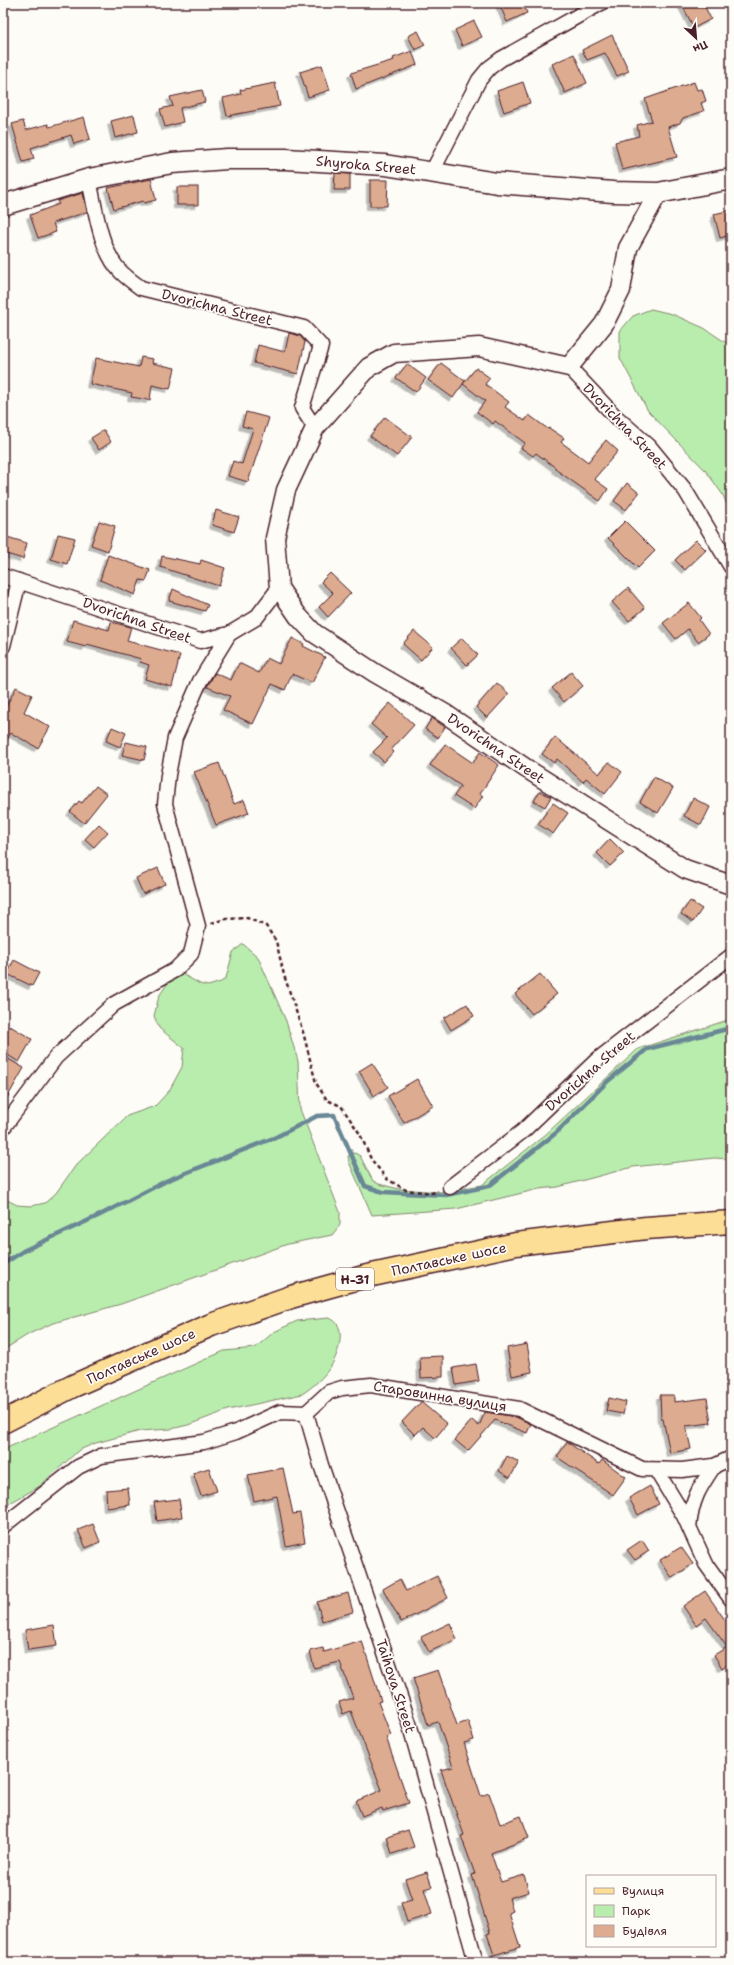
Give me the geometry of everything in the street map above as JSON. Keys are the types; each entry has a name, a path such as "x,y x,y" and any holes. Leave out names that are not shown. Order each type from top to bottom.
{"main road":[{"name":"Shyroka Street","path":"3,205 89,179 172,163 227,159 286,159 385,164 497,183 557,189 658,193 731,179"},
{"name":"Полтавське шосе","path":"3,1422 73,1386 211,1325 291,1296 362,1277 516,1244 646,1228 731,1222"}],"street":[{"path":"432,172 479,80 489,68 501,59 601,3"},
{"name":"Dvorichna Street","path":"89,179 95,208 107,250 121,272 141,288 304,328 321,346 302,408 315,428"},
{"path":"569,367 604,324 621,290 628,248 658,193"},
{"name":"Dvorichna Street","path":"731,567 685,490 649,446 614,415 569,367 479,347 394,352 369,367 315,428 286,490 275,538 279,588 298,616 314,633 369,669 444,713 527,769 685,869 731,885"},
{"name":"Dvorichna Street","path":"3,576 200,641 229,634 256,618 279,588"},
{"path":"3,646 19,581"},
{"path":"3,1128 62,1051 114,1004 175,970 191,954 198,926 166,804 168,775 175,738 200,681 229,634"},
{"name":"Dvorichna Street","path":"450,1187 522,1132 597,1060 731,956"},
{"name":"Старовинна вулиця","path":"306,1413 329,1392 342,1388 371,1385 519,1409 642,1469 682,1470 714,1466 731,1458"},
{"path":"3,1526 78,1467 101,1456 204,1442 236,1432 280,1412 306,1413"},
{"name":"Taihova Street","path":"306,1413 321,1465 409,1723 476,1962"},
{"path":"689,1528 696,1493 714,1466"},
{"path":"656,1470 689,1528 706,1564 731,1599"}],"path":[{"path":"198,926 226,919 247,918 266,926 276,941 316,1083 327,1100 341,1106 360,1134 371,1159 387,1179 406,1190 432,1193 450,1187"}],"green space":[{"path":"651,309 672,314 704,328 731,346 731,515 723,495 706,471 648,411 620,358 620,331 633,316"},
{"path":"243,944 258,957 286,1021 298,1061 300,1109 340,1212 340,1225 332,1235 288,1244 121,1304 53,1323 29,1334 3,1350 3,1198 17,1205 31,1206 45,1203 56,1193 76,1165 127,1116 155,1106 169,1091 182,1067 184,1048 159,1028 154,1016 159,996 170,980 182,974 200,984 208,986 221,982 226,978 233,952"},
{"path":"731,1019 731,1159 714,1158 633,1167 558,1187 539,1189 456,1209 372,1215 349,1162 348,1156 355,1153 360,1156 373,1181 399,1189 440,1192 482,1185 545,1135 638,1049"},
{"path":"329,1318 335,1321 340,1332 337,1354 325,1374 302,1394 228,1410 188,1425 171,1429 140,1431 96,1443 79,1450 40,1486 3,1507 3,1451 9,1447 224,1351 255,1348 274,1332 297,1321"}],"building":[{"path":"499,3 523,3 527,13 507,22"},
{"path":"681,3 703,3 711,19 694,28"},
{"path":"474,21 482,37 462,46 455,30"},
{"path":"418,31 425,45 415,50 408,36"},
{"path":"612,35 629,71 617,76 605,53 587,60 582,50"},
{"path":"412,51 417,65 356,89 351,73 394,60 393,58"},
{"path":"574,54 587,83 565,93 552,64"},
{"path":"322,65 330,90 308,97 300,72"},
{"path":"523,82 530,103 504,112 497,91"},
{"path":"694,82 697,90 702,89 706,101 701,103 704,111 683,118 680,123 668,127 677,157 622,170 615,142 639,136 637,125 652,121 645,99"},
{"path":"275,83 280,106 227,116 223,98 241,94 240,90"},
{"path":"202,90 205,102 180,108 183,122 165,127 160,109 173,106 170,97"},
{"path":"134,115 138,132 115,138 111,121"},
{"path":"84,117 90,139 74,144 71,135 31,148 34,159 23,162 12,124 23,121 26,130 48,124 49,127"},
{"path":"335,173 350,174 350,190 334,190"},
{"path":"151,179 156,200 144,203 143,201 114,209 108,188"},
{"path":"370,180 388,180 387,206 370,206"},
{"path":"177,187 198,187 198,205 177,205"},
{"path":"83,193 87,212 53,223 56,232 38,238 30,215 59,204 57,201"},
{"path":"731,210 731,235 720,238 714,214"},
{"path":"289,333 300,336 305,342 298,374 254,363 258,345 285,352"},
{"path":"141,357 153,359 152,363 175,368 170,389 152,385 150,400 131,397 132,393 90,384 96,358 139,367"},
{"path":"441,363 465,381 453,398 428,380"},
{"path":"407,364 426,378 416,392 396,378"},
{"path":"476,368 490,378 485,384 509,402 505,407 525,421 529,415 548,429 549,428 564,438 561,442 588,462 606,440 618,451 594,479 608,489 600,501 555,469 556,468 536,453 533,456 521,448 525,443 495,421 493,424 477,412 485,401 463,384"},
{"path":"246,412 269,418 248,482 228,476 233,461 242,464 253,429 242,426"},
{"path":"385,417 412,437 397,456 370,436"},
{"path":"104,430 111,442 99,450 91,438"},
{"path":"627,483 639,493 626,510 614,501"},
{"path":"216,510 239,517 234,532 212,525"},
{"path":"99,521 115,526 108,551 91,545"},
{"path":"625,521 655,551 638,568 608,538"},
{"path":"58,534 75,538 67,564 51,559"},
{"path":"7,537 27,543 23,559 3,553"},
{"path":"696,540 706,550 685,570 675,560"},
{"path":"108,555 150,570 146,581 140,580 135,595 100,580"},
{"path":"162,556 200,564 201,560 225,568 219,586 160,567"},
{"path":"330,573 351,593 328,617 319,607 333,593 321,582"},
{"path":"628,588 645,608 629,621 612,602"},
{"path":"173,589 208,605 205,611 169,601"},
{"path":"689,603 701,618 699,620 709,634 698,642 688,629 676,639 663,623"},
{"path":"73,620 109,630 111,622 131,627 127,641 180,655 172,687 145,679 149,665 140,662 141,659 87,644 86,647 67,642"},
{"path":"414,631 433,647 421,660 403,644"},
{"path":"292,638 304,644 303,646 325,657 312,683 292,674 285,690 272,684 253,724 223,710 230,696 207,687 215,673 231,680 239,663 259,673 267,658 279,664"},
{"path":"462,638 478,655 467,665 451,648"},
{"path":"571,672 583,686 564,702 552,688"},
{"path":"497,683 509,694 487,718 476,707"},
{"path":"16,687 32,695 24,712 50,727 38,748 11,733 3,747 3,713"},
{"path":"390,703 414,725 391,750 393,752 384,762 373,752 387,738 371,724"},
{"path":"432,718 445,727 438,738 425,729"},
{"path":"112,727 126,733 120,747 106,741"},
{"path":"555,737 599,774 609,762 622,772 605,794 586,778 583,782 557,759 554,763 542,754"},
{"path":"126,742 147,747 144,760 122,755"},
{"path":"445,744 473,763 480,752 499,765 480,794 483,796 474,809 454,796 461,786 430,765"},
{"path":"219,763 234,804 244,800 249,813 216,825 194,772"},
{"path":"654,777 673,788 658,813 640,802"},
{"path":"96,786 107,794 84,823 70,812 79,801 82,803"},
{"path":"540,791 551,797 545,807 534,801"},
{"path":"693,798 710,807 701,825 684,816"},
{"path":"553,803 568,813 553,834 538,824"},
{"path":"99,824 108,832 94,847 85,839"},
{"path":"610,839 624,853 610,866 597,853"},
{"path":"158,868 165,884 143,894 136,878"},
{"path":"690,901 702,909 693,922 681,914"},
{"path":"14,960 39,973 32,986 7,974"},
{"path":"540,974 557,994 532,1014 515,994"},
{"path":"467,1004 474,1016 451,1030 444,1018"},
{"path":"10,1026 32,1039 19,1062 3,1052 3,1037"},
{"path":"8,1059 24,1068 3,1105 3,1069"},
{"path":"372,1063 388,1087 374,1096 359,1071"},
{"path":"417,1079 433,1106 404,1123 388,1096"},
{"path":"527,1344 532,1372 512,1376 507,1348"},
{"path":"443,1356 443,1377 421,1378 420,1357"},
{"path":"476,1364 479,1381 456,1385 453,1368"},
{"path":"660,1395 674,1395 674,1402 707,1398 711,1423 686,1426 691,1449 670,1453 663,1419 661,1419"},
{"path":"609,1398 626,1402 623,1414 606,1411"},
{"path":"421,1402 447,1424 435,1438 423,1427 415,1435 402,1422"},
{"path":"485,1412 516,1417 531,1424 527,1433 495,1420 468,1451 455,1440 472,1420 479,1426"},
{"path":"567,1442 599,1464 602,1460 626,1477 613,1495 557,1457"},
{"path":"507,1456 519,1462 510,1478 499,1471"},
{"path":"209,1468 217,1491 201,1496 193,1473"},
{"path":"283,1468 293,1514 300,1513 305,1542 286,1546 277,1496 254,1501 248,1475"},
{"path":"650,1486 659,1504 638,1515 629,1498"},
{"path":"128,1488 130,1505 107,1508 106,1490"},
{"path":"179,1499 182,1517 157,1521 154,1502"},
{"path":"93,1524 100,1542 86,1548 78,1530"},
{"path":"642,1540 649,1551 635,1560 627,1550"},
{"path":"681,1547 693,1564 672,1578 660,1560"},
{"path":"437,1576 448,1598 401,1622 383,1589 400,1579 406,1591"},
{"path":"705,1591 725,1620 731,1616 731,1662 722,1668 714,1655 727,1647 706,1618 696,1625 683,1606"},
{"path":"348,1593 353,1612 322,1621 317,1602"},
{"path":"450,1623 457,1639 429,1652 421,1637"},
{"path":"54,1625 57,1646 28,1650 25,1630"},
{"path":"362,1641 381,1701 378,1702 391,1735 386,1737 409,1803 383,1811 382,1808 362,1816 356,1801 382,1790 351,1711 343,1714 339,1702 353,1698 340,1662 314,1668 310,1651 323,1648 324,1652"},
{"path":"438,1670 457,1725 468,1721 474,1740 464,1743 481,1796 489,1793 500,1824 521,1816 529,1838 491,1853 501,1882 524,1875 529,1892 509,1898 513,1911 509,1913 520,1947 494,1955 487,1934 490,1933 472,1875 475,1874 461,1836 464,1835 441,1770 453,1767 438,1722 428,1725 413,1678"},
{"path":"408,1830 414,1847 392,1854 387,1837"},
{"path":"427,1872 432,1887 424,1889 432,1914 407,1922 401,1903 412,1900 405,1879"}],"waterway":[{"path":"3,1264 25,1250 100,1215 168,1180 276,1137 317,1116 334,1115 365,1186 383,1192 446,1195 489,1186 556,1133 608,1081 647,1049 731,1028"}]}
